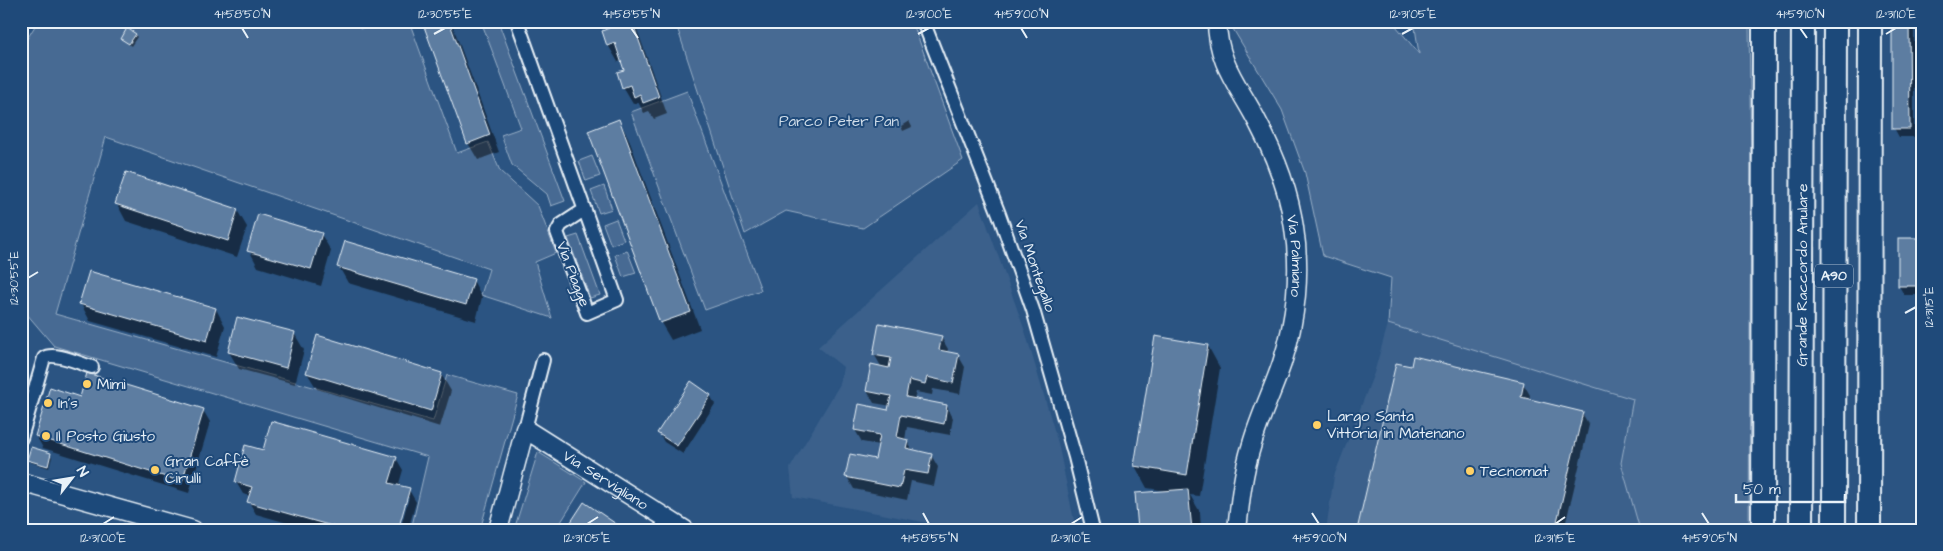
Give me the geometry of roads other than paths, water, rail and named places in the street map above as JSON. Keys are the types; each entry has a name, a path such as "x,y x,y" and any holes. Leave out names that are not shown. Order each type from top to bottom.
{"highway":[{"name":"A90","path":"1834,530 1835,21"},
{"path":"1869,530 1870,21"},
{"path":"1762,530 1764,23"},
{"name":"Grande Raccordo Anulare","path":"1801,530 1803,23"}],"street":[{"name":"Via Piagge","path":"517,21 617,300 587,313 557,232 562,225 584,210"},
{"name":"Via Montegallo","path":"922,21 999,214 1033,310 1075,456 1093,530"},
{"name":"Via Palmiano","path":"1217,21 1218,44 1222,57 1261,129 1280,172 1291,210 1296,248 1296,289 1292,326 1282,362 1249,454 1241,488 1237,530"},
{"path":"21,438 44,358 50,355 92,367"},
{"path":"498,530 544,360"},
{"name":"Via Servigliano","path":"525,429 664,524 685,530"},
{"path":"21,482 193,530"}],"place":[{"name":"Mimì","path":"87,384"},
{"name":"In's","path":"48,403"},
{"name":"Largo Santa Vittoria in Matenano","path":"1317,425"},
{"name":"Il Posto Giusto","path":"46,436"},
{"name":"Gran Caffè Cirulli","path":"155,470"},
{"name":"Tecnomat","path":"1470,471"}],"park label":[{"name":"Parco Peter Pan","path":"839,121"}]}
